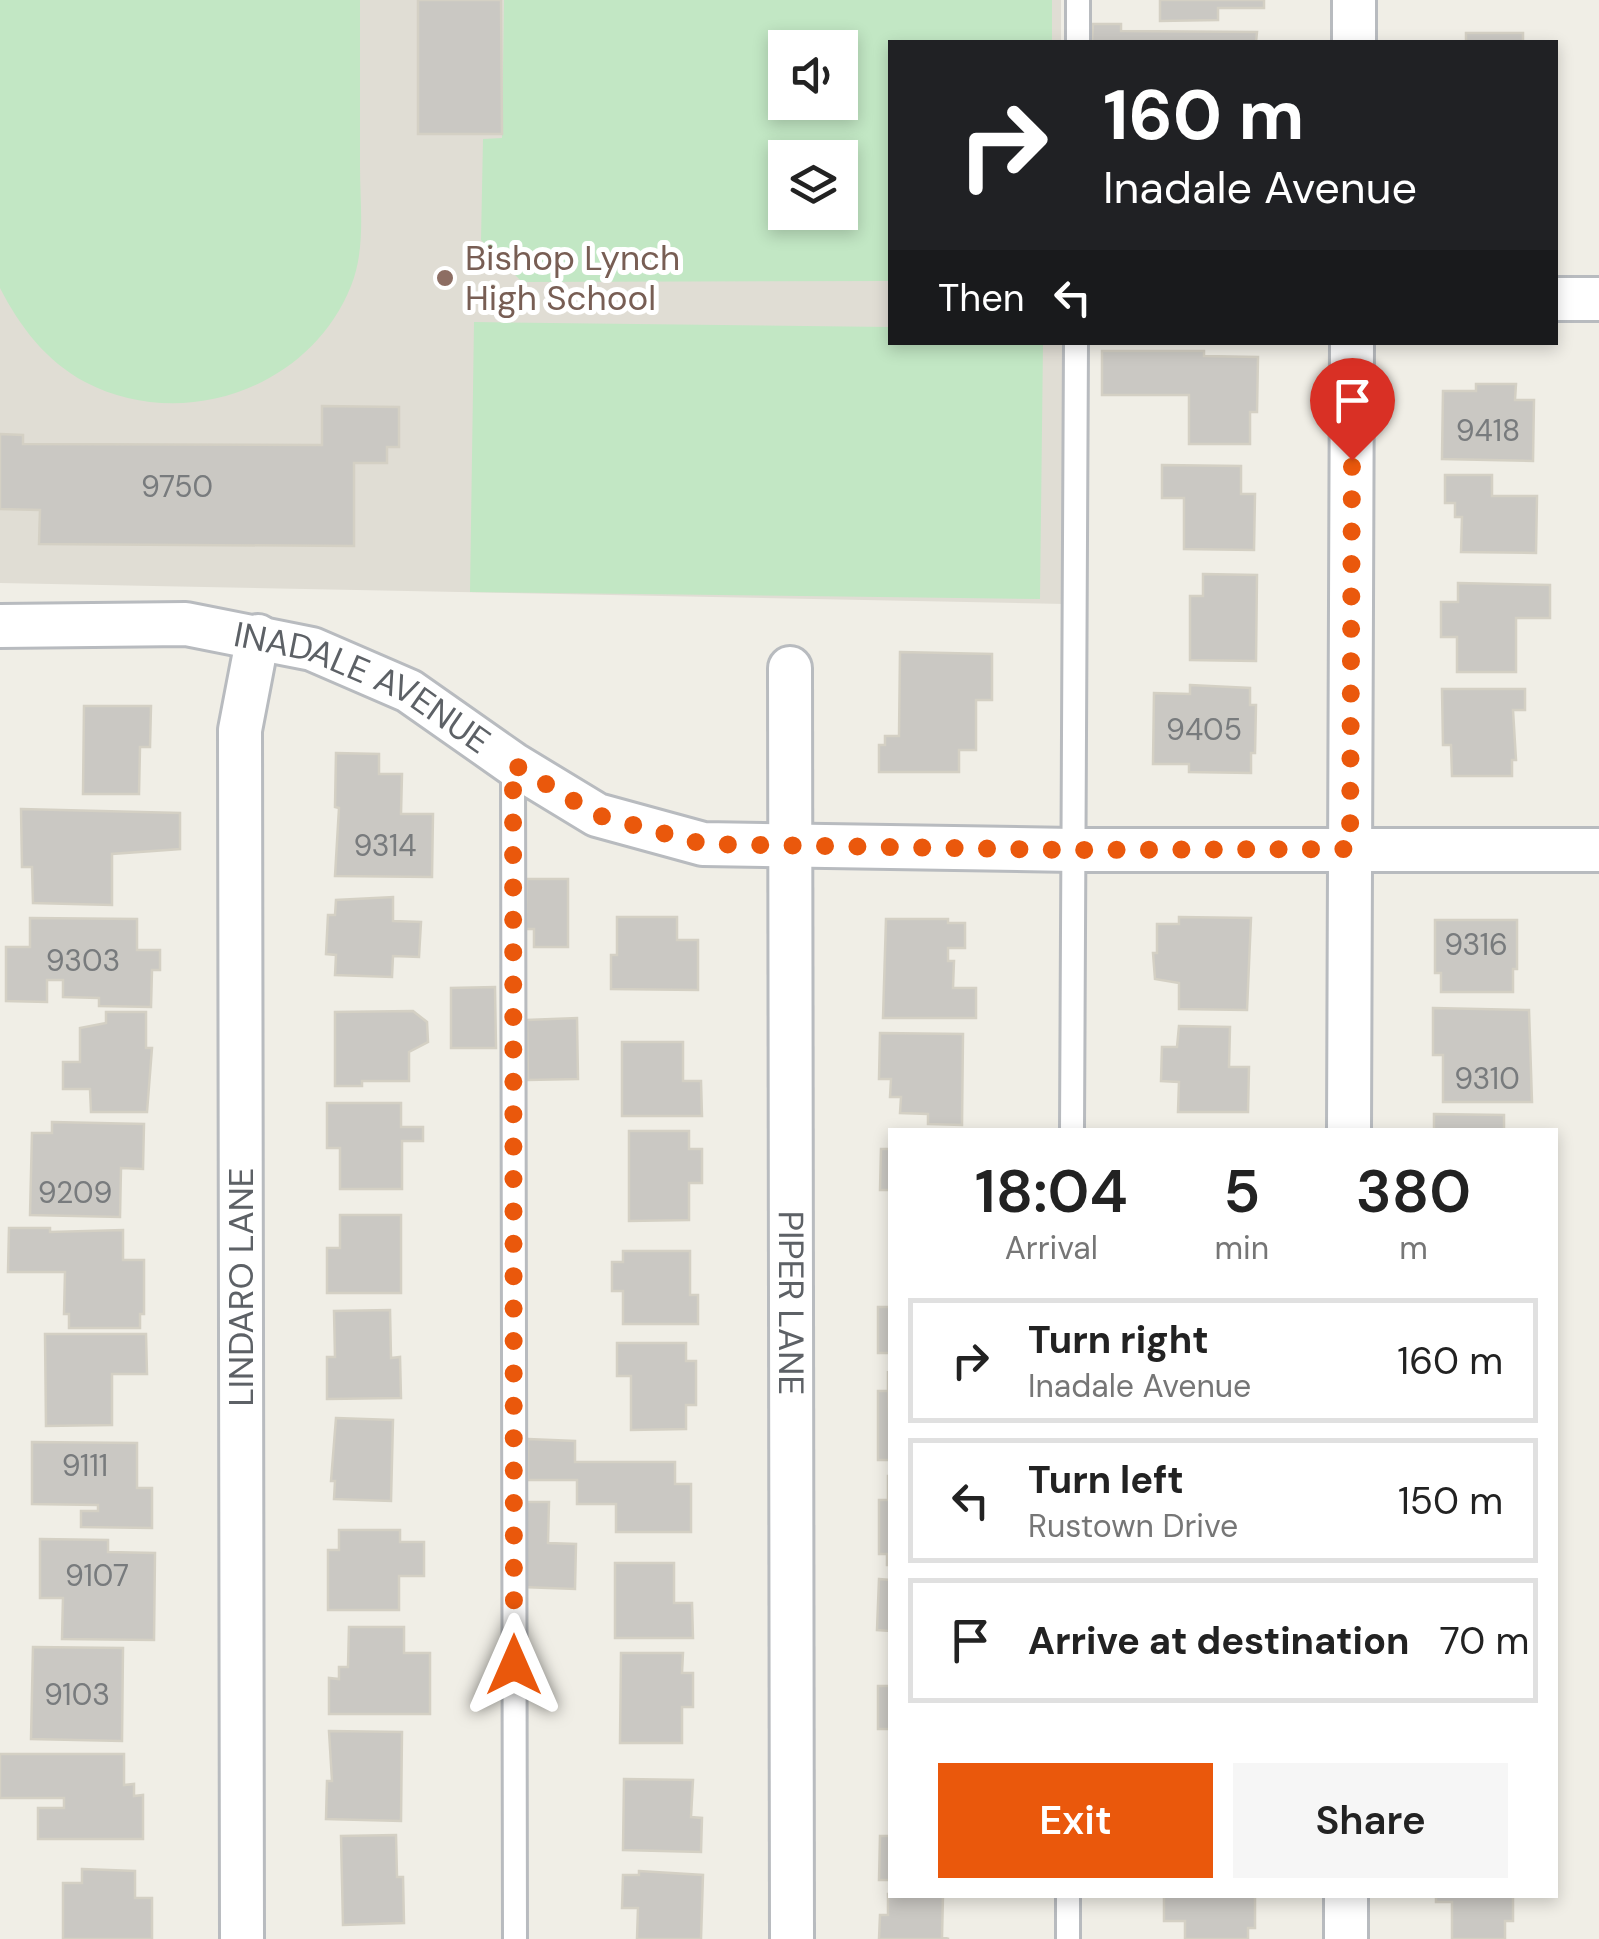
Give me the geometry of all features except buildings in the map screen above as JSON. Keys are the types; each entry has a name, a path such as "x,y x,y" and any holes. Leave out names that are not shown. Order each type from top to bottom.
{"street":[{"path":"1354,0 1354,40"},
{"path":"1558,299 1599,299"},
{"path":"1348,1128 1352,345"},
{"name":"INADALE AVENUE","path":"0,626 186,624 312,649 409,690 513,764 597,815 703,844 1073,850 1599,850"},
{"name":"LINDARO LANE","path":"242,1939 240,730 258,636"},
{"name":"PIPER LANE","path":"790,668 792,1939"},
{"path":"1346,1898 1346,1939"}],"lane":[{"path":"1078,0 1078,40"},
{"path":"1072,1128 1076,345"},
{"path":"513,764 515,1939"},
{"path":"1068,1898 1068,1939"}],"shaded area":[{"name":"Bishop Lynch High School","path":"0,0 1061,0 1061,40 888,40 888,345 1063,345 1065,604 0,583"}],"green space":[{"path":"0,0 360,0 359,257 351,286 332,322 306,352 274,375 239,392 201,401 162,403 123,397 85,382 35,342 0,288"},
{"path":"504,0 1052,0 1052,40 888,40 888,281 522,282 481,240 483,139 502,138"},
{"path":"474,322 888,327 888,345 1043,345 1040,599 470,592"}],"place":[{"name":"Bishop Lynch High School","path":"445,278"}],"route":[{"path":"514,1665 513,764 597,815 703,844 1073,850 1350,849 1352,460"}]}
